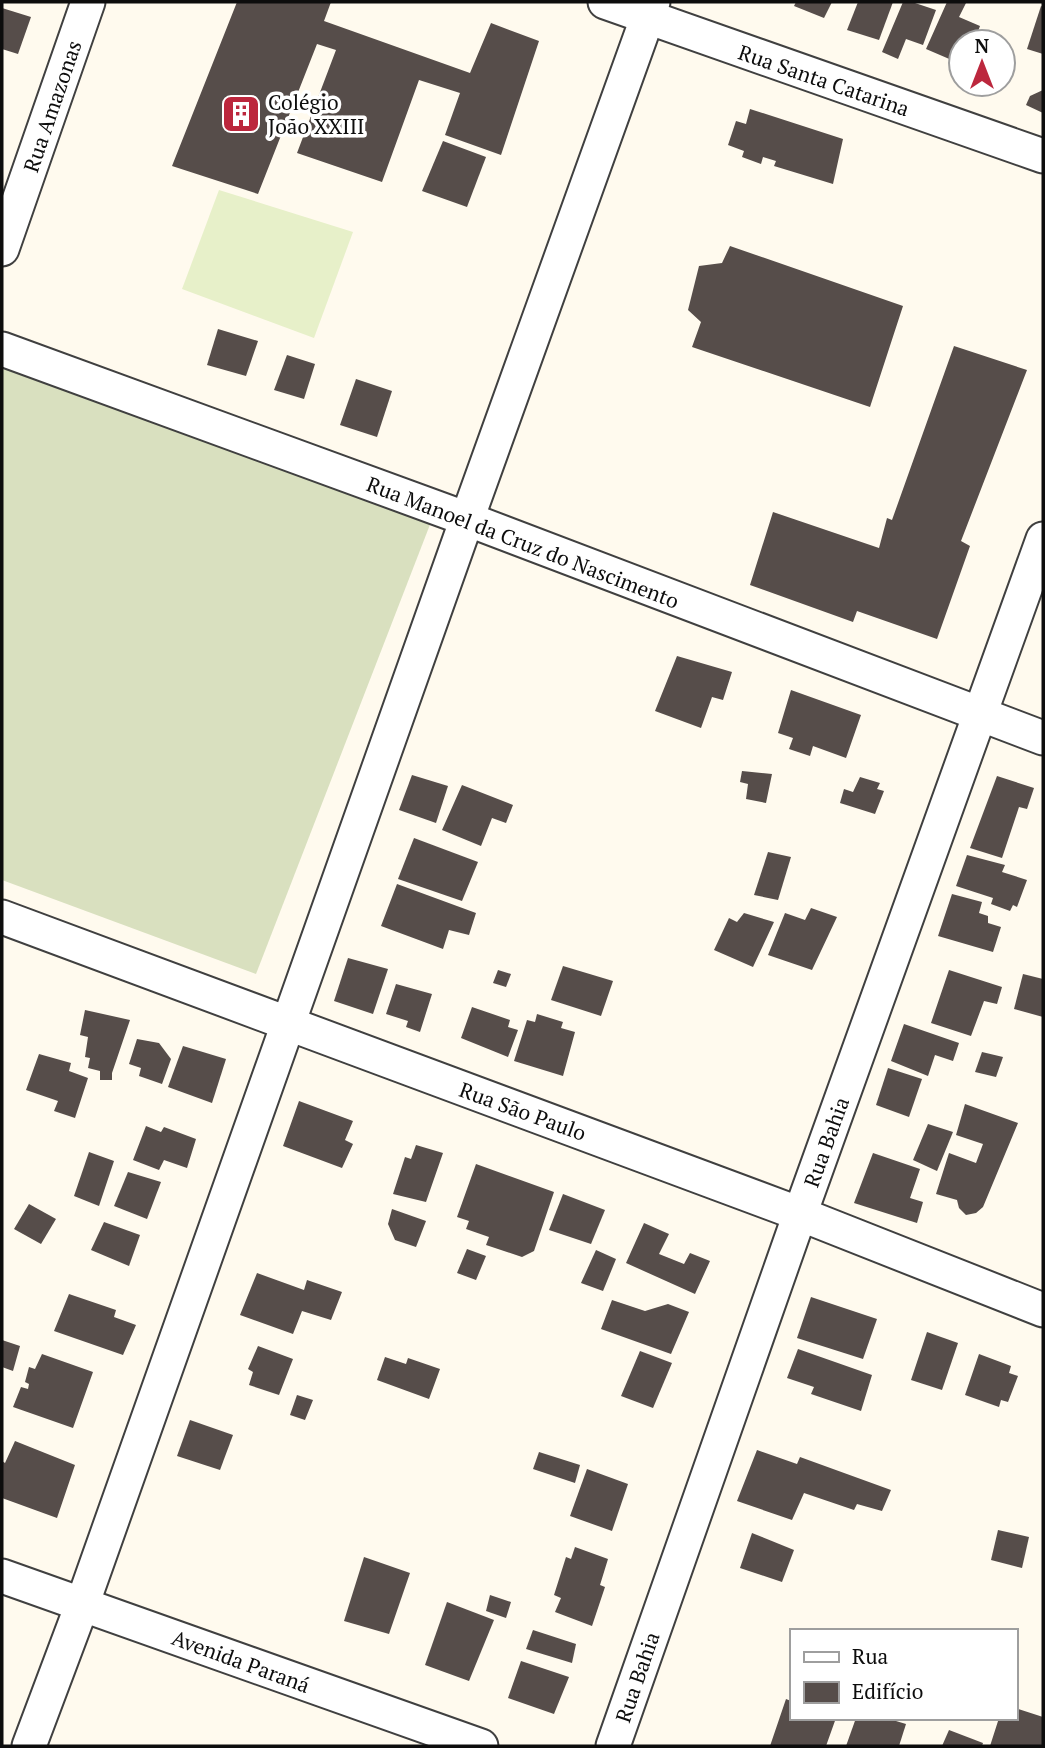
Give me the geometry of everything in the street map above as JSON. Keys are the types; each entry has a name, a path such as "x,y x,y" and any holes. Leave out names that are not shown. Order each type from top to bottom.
{"street":[{"name":"Rua Amazonas","path":"2,249 88,2"},
{"name":"Rua Santa Catarina","path":"605,2 650,10 1043,156"},
{"path":"29,1746 82,1605 650,10"},
{"name":"Rua Manoel da Cruz do Nascimento","path":"2,349 467,519 1043,738"},
{"name":"Rua Bahia","path":"613,1746 800,1214 1043,539"},
{"name":"Rua São Paulo","path":"2,917 800,1214 1043,1310"},
{"name":"Avenida Paraná","path":"2,1576 472,1745"}],"green space":[{"path":"219,190 353,232 314,338 182,289"},
{"path":"2,357 431,522 256,974 2,880"}],"building":[{"name":"Colégio João XXIII","path":"237,2 331,2 324,21 470,73 491,23 539,41 501,155 445,135 460,93 419,80 382,182 297,153 336,50 317,44 258,194 172,166"},
{"path":"796,2 832,2 824,18 794,6"},
{"path":"858,2 893,2 879,40 847,30"},
{"path":"903,2 912,2 936,10 923,45 906,39 898,59 882,52"},
{"path":"947,2 966,3 959,17 980,26 979,28 947,28 947,58 926,49"},
{"path":"1041,6 1043,7 1043,54 1027,49"},
{"path":"2,8 31,17 18,54 2,49"},
{"path":"1043,90 1043,113 1026,105 1030,96"},
{"path":"750,109 843,139 833,184 774,166 776,161 763,157 761,164 742,157 744,151 728,145 736,121 746,124"},
{"path":"443,141 486,157 467,207 422,191"},
{"path":"730,246 903,306 870,407 692,347 701,322 688,310 699,266 722,263"},
{"path":"218,329 258,341 246,376 207,365"},
{"path":"954,346 1027,370 961,541 970,546 937,639 857,611 853,622 750,585 773,512 879,548 887,518 892,520"},
{"path":"287,355 315,364 304,399 274,390"},
{"path":"356,379 392,391 377,437 340,425"},
{"path":"677,656 732,672 723,700 712,697 701,728 655,711"},
{"path":"791,690 861,715 846,758 813,746 810,756 789,749 793,738 778,733"},
{"path":"742,771 772,774 766,803 746,799 748,784 740,782"},
{"path":"412,775 448,786 436,823 399,810"},
{"path":"997,776 1034,788 1027,809 1019,807 1002,858 970,848"},
{"path":"860,777 880,783 877,789 884,791 875,814 840,803 844,789 853,792"},
{"path":"462,785 513,805 506,823 492,818 481,846 442,830"},
{"path":"414,838 478,862 462,901 398,879"},
{"path":"768,852 791,857 778,900 754,895"},
{"path":"967,855 1005,865 1002,872 1027,880 1017,907 1013,905 1010,911 991,904 993,898 956,886"},
{"path":"397,884 476,913 469,935 449,930 443,949 381,926"},
{"path":"952,894 982,902 979,913 988,916 988,923 1001,927 993,952 938,936"},
{"path":"811,908 837,917 812,970 768,955 785,913 805,920"},
{"path":"744,913 774,922 753,967 714,950 729,918 737,922"},
{"path":"348,958 388,969 373,1014 334,1001"},
{"path":"563,966 613,981 601,1016 551,1000"},
{"path":"498,970 511,974 506,987 493,983"},
{"path":"949,970 1002,987 997,1004 984,1001 971,1036 931,1023"},
{"path":"1023,974 1043,979 1043,1017 1014,1009"},
{"path":"396,984 432,994 420,1032 406,1027 408,1021 386,1014"},
{"path":"472,1007 510,1020 508,1027 518,1030 508,1057 461,1038"},
{"path":"85,1010 130,1020 112,1080 100,1080 100,1071 88,1068 90,1058 85,1057 88,1037 80,1035"},
{"path":"537,1014 563,1022 561,1028 575,1032 563,1076 514,1061 527,1020 535,1022"},
{"path":"904,1024 959,1043 953,1061 935,1055 928,1076 891,1061"},
{"path":"137,1039 159,1043 171,1059 162,1084 139,1076 141,1068 129,1064"},
{"path":"183,1046 226,1059 212,1103 168,1087"},
{"path":"982,1052 1003,1057 996,1077 975,1072"},
{"path":"39,1054 71,1063 69,1071 88,1078 75,1118 54,1111 58,1101 26,1090"},
{"path":"888,1068 922,1079 909,1117 876,1105"},
{"path":"299,1101 353,1121 345,1140 353,1144 342,1168 283,1146"},
{"path":"965,1104 1018,1123 983,1207 976,1213 966,1215 959,1208 957,1200 936,1194 949,1153 976,1163 983,1144 956,1135"},
{"path":"928,1124 953,1132 937,1171 913,1160"},
{"path":"146,1126 161,1132 164,1127 196,1139 187,1168 164,1160 159,1170 133,1160"},
{"path":"416,1145 443,1153 426,1202 393,1194 405,1157 411,1159"},
{"path":"89,1152 114,1161 99,1206 74,1196"},
{"path":"873,1153 920,1169 910,1198 923,1202 917,1223 854,1203"},
{"path":"476,1164 554,1192 534,1251 522,1257 486,1245 489,1237 466,1229 469,1221 457,1217"},
{"path":"128,1172 161,1182 147,1219 114,1206"},
{"path":"563,1194 605,1210 591,1244 549,1230"},
{"path":"29,1204 56,1219 41,1244 14,1229"},
{"path":"392,1209 426,1221 416,1247 395,1240 388,1224"},
{"path":"104,1222 140,1235 129,1266 91,1250"},
{"path":"644,1223 669,1234 659,1254 684,1264 690,1253 710,1261 695,1294 626,1263"},
{"path":"467,1249 486,1256 476,1280 457,1273"},
{"path":"596,1250 616,1259 603,1291 581,1283"},
{"path":"257,1273 304,1290 307,1280 342,1292 331,1320 302,1311 293,1334 240,1315"},
{"path":"69,1294 116,1310 114,1317 136,1325 123,1355 54,1331"},
{"path":"811,1297 877,1319 863,1359 797,1338"},
{"path":"612,1300 645,1311 668,1304 689,1312 671,1354 601,1329"},
{"path":"927,1332 958,1343 942,1390 911,1380"},
{"path":"2,1340 20,1346 13,1371 2,1367"},
{"path":"258,1346 293,1359 279,1395 249,1385 253,1372 248,1369"},
{"path":"798,1349 872,1375 861,1411 811,1394 814,1387 787,1378"},
{"path":"640,1351 672,1363 653,1408 621,1396"},
{"path":"42,1354 93,1372 73,1428 13,1407 21,1387 28,1389 29,1384 25,1382 29,1367 35,1369"},
{"path":"979,1354 1011,1366 1009,1373 1018,1376 1008,1402 1001,1400 999,1407 965,1395"},
{"path":"385,1357 406,1364 408,1358 440,1369 429,1399 377,1380"},
{"path":"297,1395 313,1400 305,1420 290,1415"},
{"path":"190,1420 233,1435 220,1470 177,1456"},
{"path":"15,1441 75,1465 57,1518 2,1498 2,1461 5,1463"},
{"path":"757,1450 797,1464 800,1457 891,1490 882,1511 857,1504 854,1510 804,1493 792,1520 737,1501"},
{"path":"539,1452 580,1465 575,1483 533,1469"},
{"path":"587,1469 628,1484 612,1531 570,1516"},
{"path":"998,1530 1029,1537 1022,1568 991,1560"},
{"path":"752,1533 794,1550 782,1582 740,1568"},
{"path":"575,1547 608,1559 600,1585 605,1587 592,1626 555,1612 561,1598 554,1595 566,1557 571,1559"},
{"path":"364,1557 410,1573 389,1634 344,1621"},
{"path":"490,1595 511,1602 506,1618 486,1611"},
{"path":"447,1602 494,1620 469,1681 425,1665"},
{"path":"533,1630 576,1644 572,1663 526,1649"},
{"path":"521,1661 569,1677 554,1714 508,1698"},
{"path":"786,1699 790,1701 790,1720 835,1720 826,1746 770,1746"},
{"path":"1017,1709 1043,1717 1043,1746 990,1746 998,1720 1017,1720"},
{"path":"855,1720 893,1720 906,1724 899,1746 846,1746"},
{"path":"949,1730 983,1743 982,1746 942,1746"}],"place":[{"name":"Colégio João XXIII","path":"241,114"}]}
